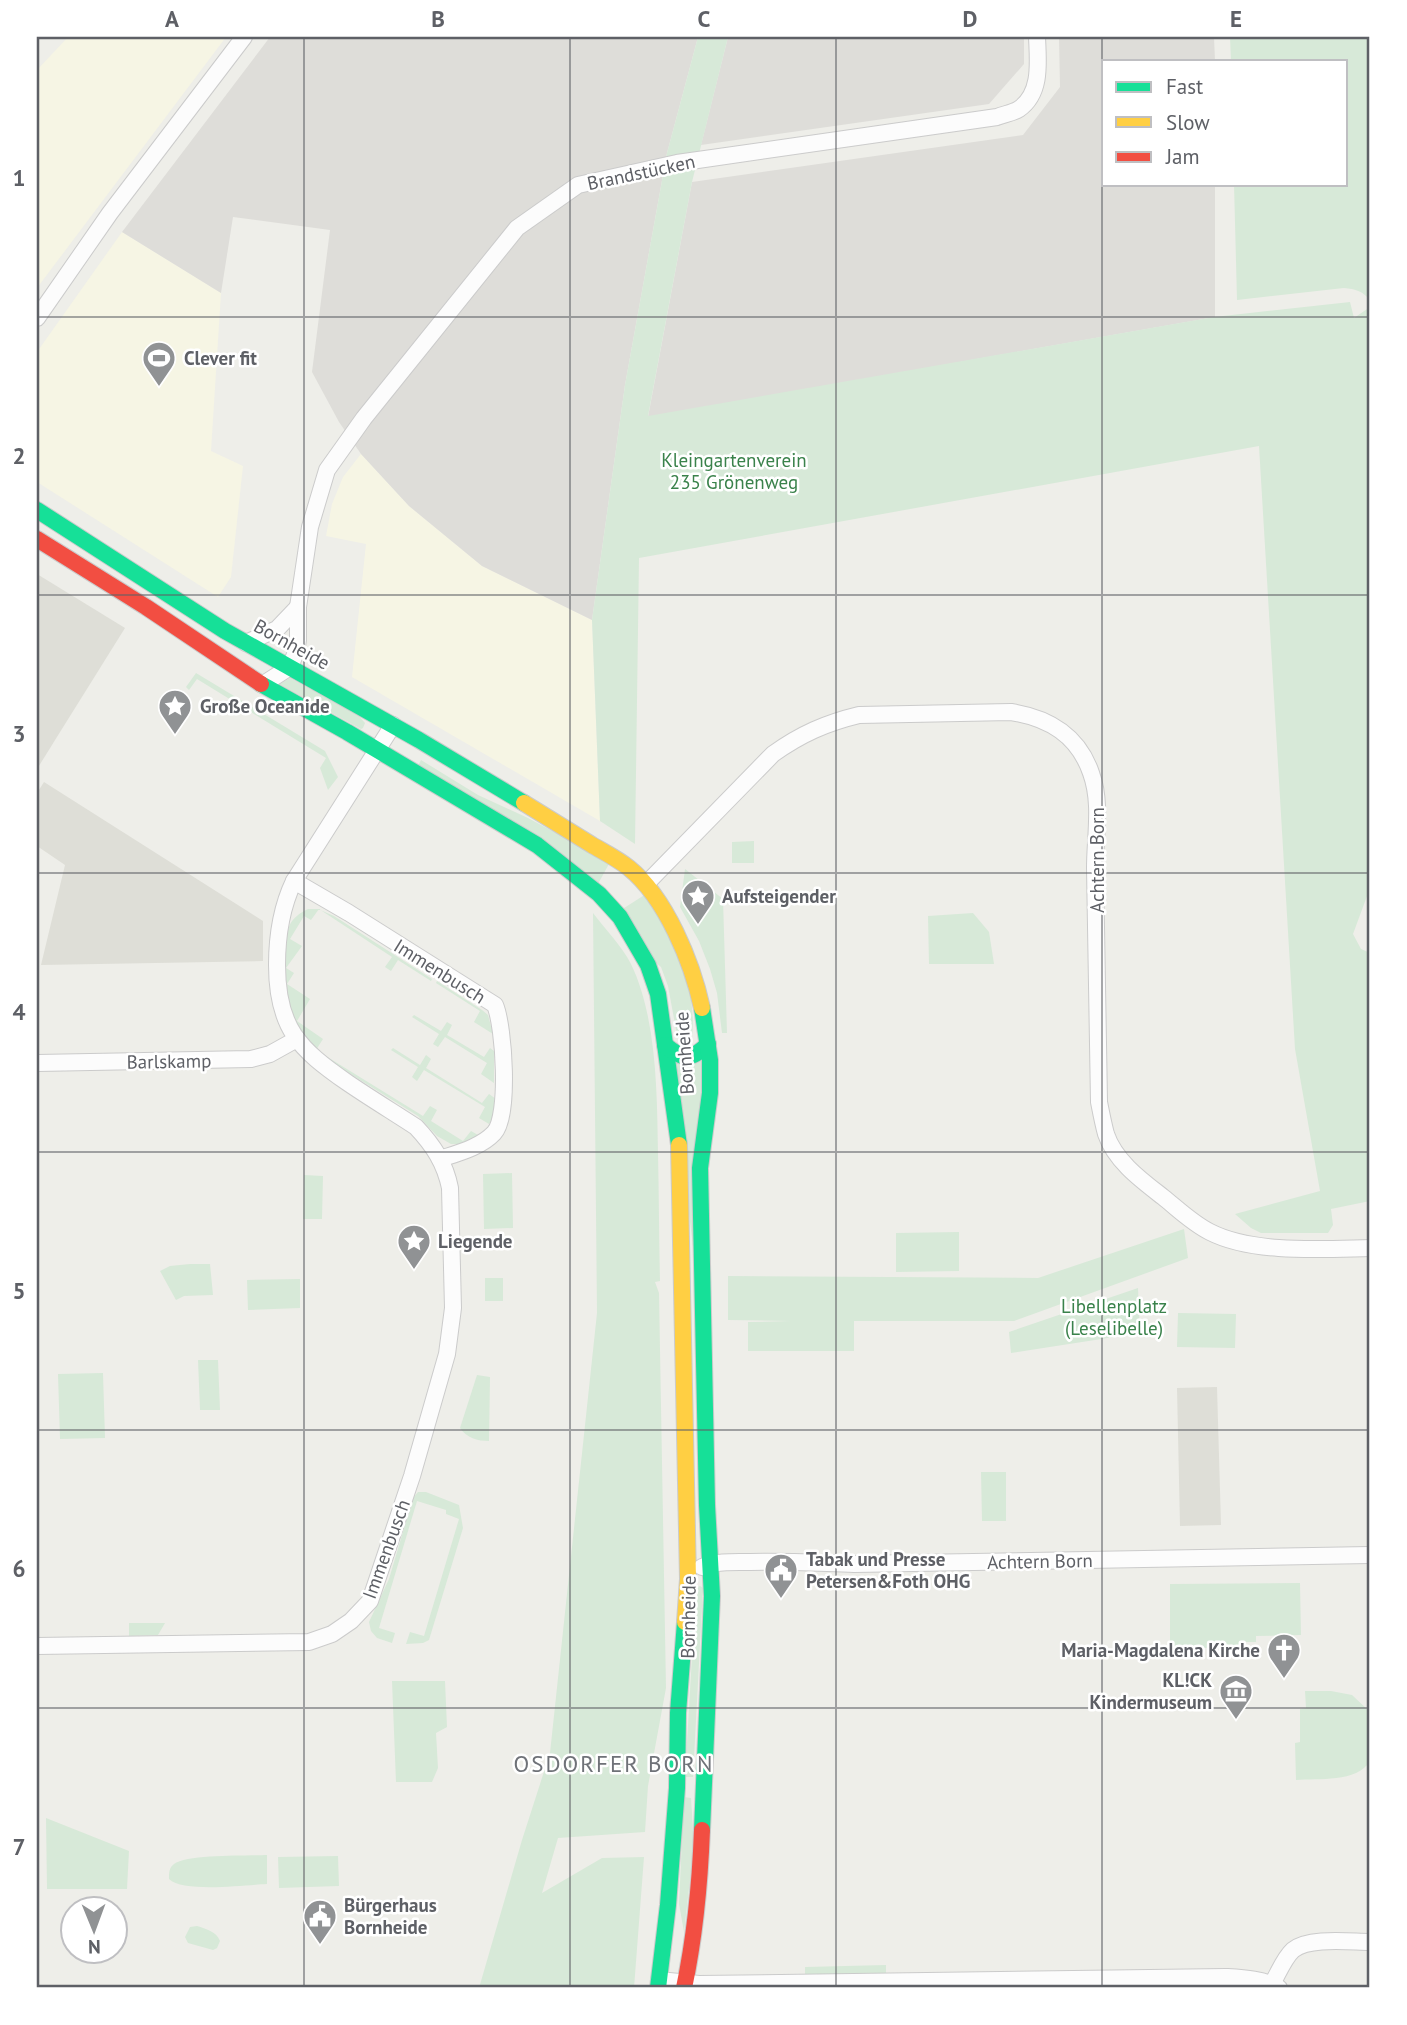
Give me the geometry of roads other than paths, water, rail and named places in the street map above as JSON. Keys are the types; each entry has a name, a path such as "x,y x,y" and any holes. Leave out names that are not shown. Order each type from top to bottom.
{"street":[{"path":"37,318 110,213 244,37"},
{"name":"Brandstücken","path":"290,667 298,640 298,607 310,527 327,470 364,418 517,228 578,185 677,163 998,117 1018,109 1034,92 1038,71 1037,37"},
{"name":"Bornheide","path":"37,510 157,589 246,643 393,725 618,860 646,884 682,945 704,1007 708,1044 710,1094 701,1144 700,1168 712,1596 701,1863 691,1956 685,1985"},
{"name":"Bornheide","path":"37,539 146,607 262,685 378,750 537,845 599,894 620,917 648,965 658,994 679,1137 688,1574 678,1713 677,1788 659,1984"},
{"path":"246,643 277,629 298,607"},
{"path":"262,685 290,667"},
{"name":"Achtern Born","path":"646,884 774,754 794,739 814,729 859,715 1011,712 1043,720 1065,732 1080,750 1091,771 1097,795 1095,849 1099,1102 1107,1135 1116,1154 1143,1181 1189,1219 1212,1233 1237,1242 1279,1248 1370,1248"},
{"name":"Immenbusch","path":"37,1646 309,1642 332,1634 351,1621 370,1601 412,1476 447,1354 453,1308 450,1188 446,1169 416,1127 317,1062 297,1039 283,1010 277,980 281,914 293,881 393,725"},
{"name":"Immenbusch","path":"293,881 495,1005 500,1016 503,1047 501,1123 493,1134 468,1149 440,1159"},
{"name":"Barlskamp","path":"37,1063 251,1059 270,1054 297,1039"},
{"path":"665,1045 674,1054 682,1057 698,1055 708,1044"},
{"path":"685,1467 710,1564 688,1574"},
{"name":"Achtern Born","path":"710,1564 1370,1555"},
{"path":"668,1905 678,1933 679,1969 685,1985"},
{"path":"659,1984 1060,1984 1226,1977 1276,1986 1290,1952 1300,1945 1312,1942 1370,1942"}],"place":[{"name":"Clever fit","path":"159,388"},
{"name":"Große Oceanide","path":"175,736"},
{"name":"Aufsteigender","path":"698,926"},
{"name":"Liegende","path":"414,1271"},
{"name":"Tabak und Presse Petersen&Foth OHG","path":"781,1600"},
{"name":"Maria-Magdalena Kirche","path":"1284,1680"},
{"name":"KL!CK Kindermuseum","path":"1236,1721"},
{"name":"Bürgerhaus Bornheide","path":"320,1946"}],"district":[{"name":"OSDORFER BORN","path":"614,1764"}],"park label":[{"name":"Kleingartenverein 235 Grönenweg","path":"734,471"},
{"name":"Libellenplatz (Leselibelle)","path":"1114,1317"}]}
